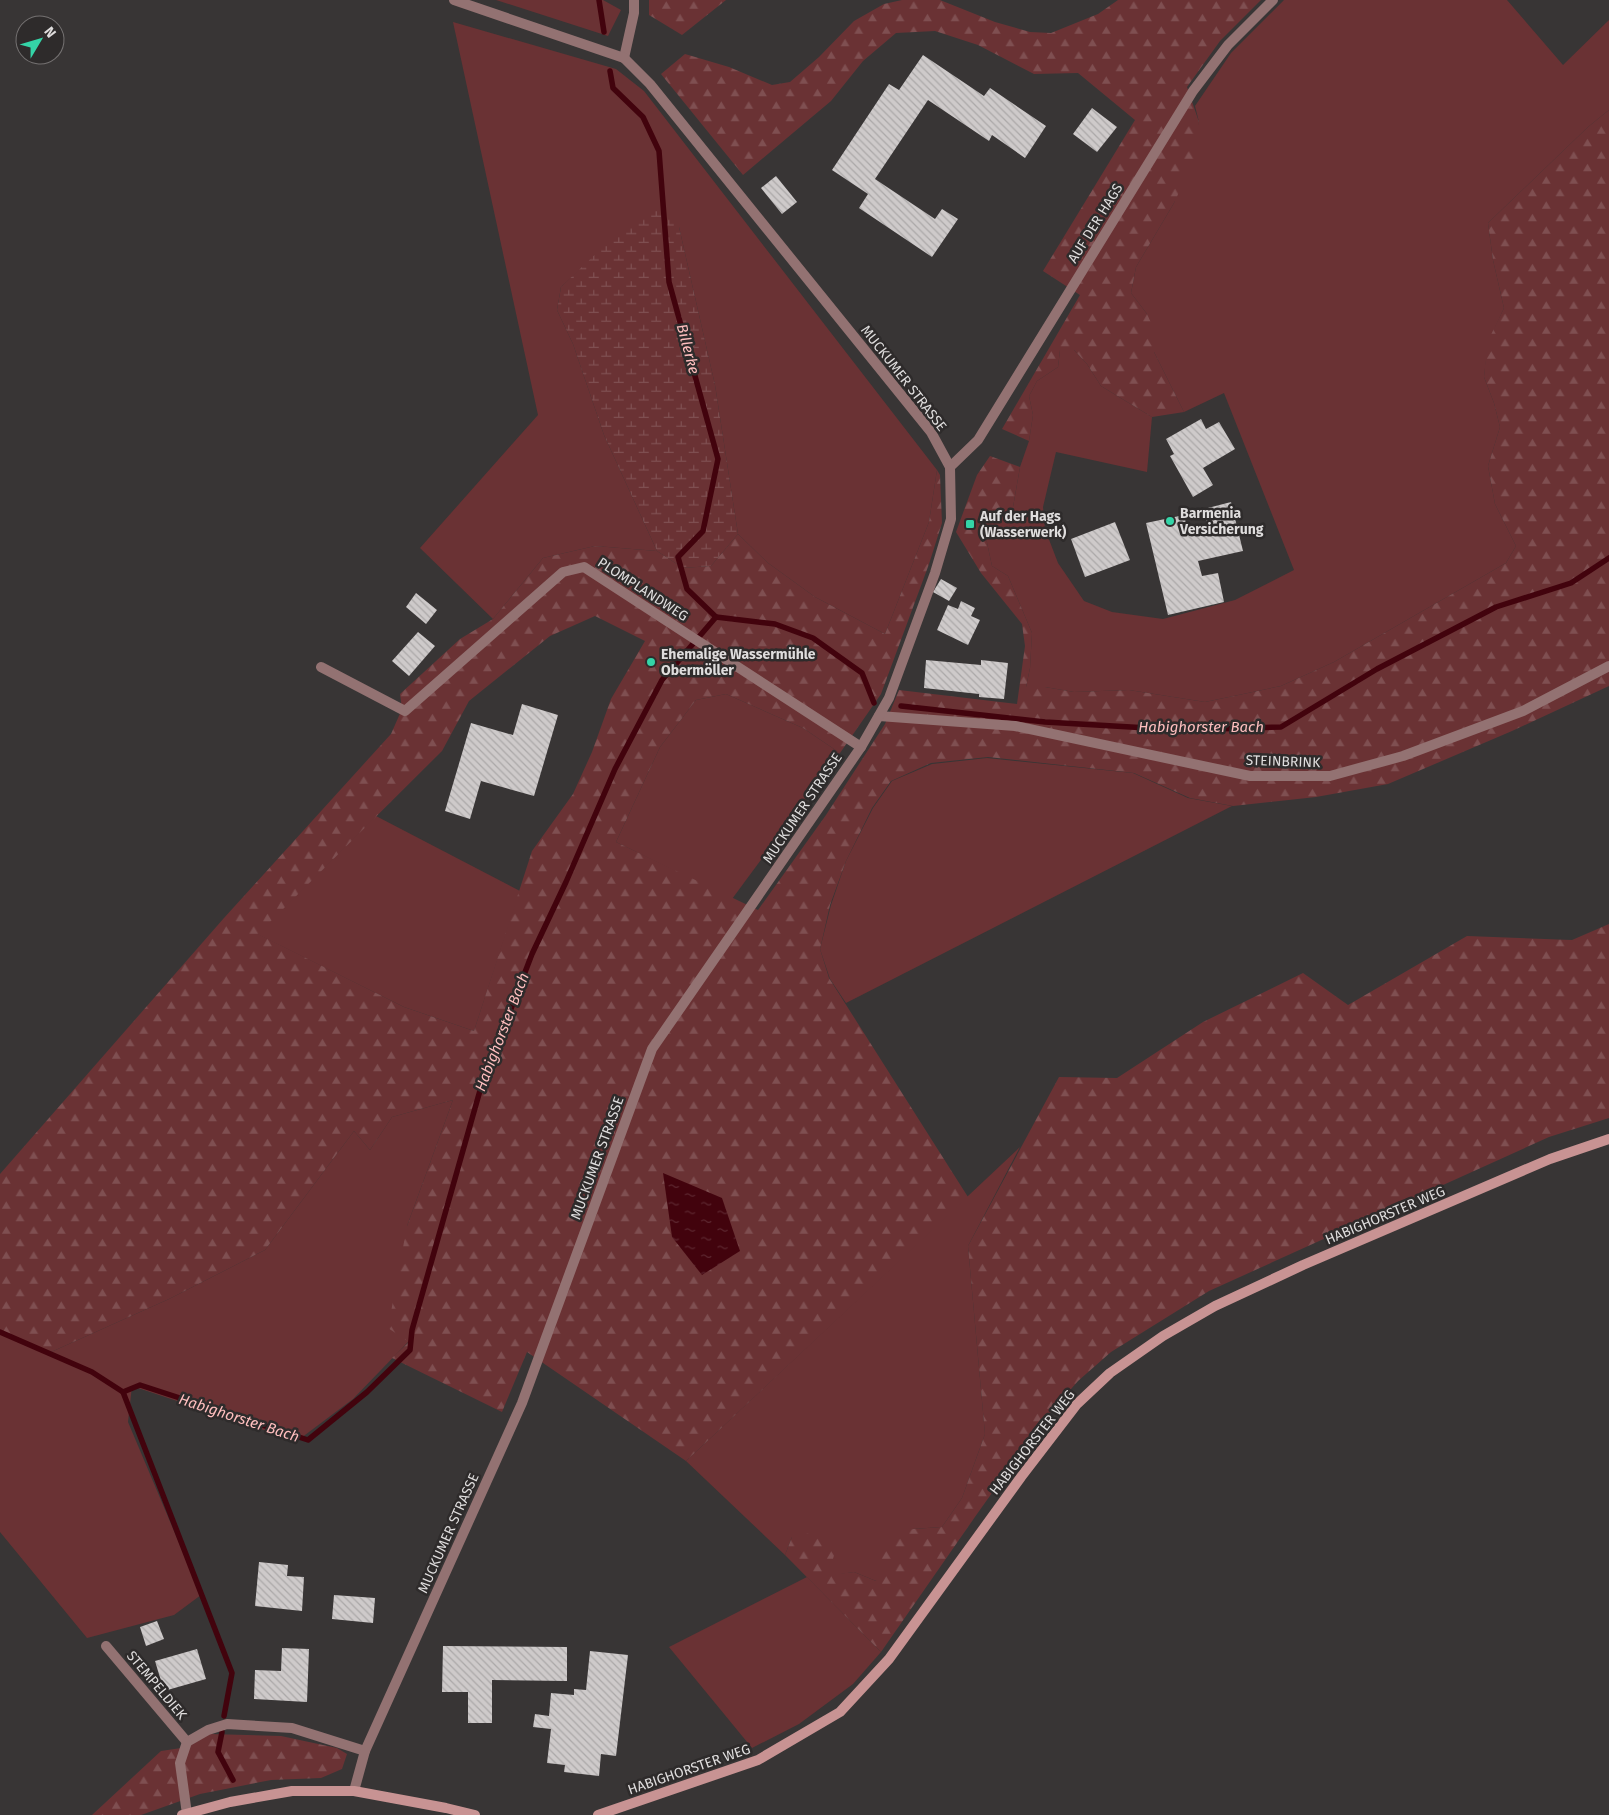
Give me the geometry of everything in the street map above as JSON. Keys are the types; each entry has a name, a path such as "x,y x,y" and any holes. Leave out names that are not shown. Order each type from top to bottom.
{"street":[{"name":"MUCKUMER STRASSE","path":"354,1791 364,1751 522,1403 652,1049 861,747 879,716 889,698 926,600 951,519 950,467 931,432 650,84 624,58 454,0"},
{"path":"624,58 634,12 634,0"},
{"name":"AUF DER HAGS","path":"950,467 978,440 1192,91 1228,45 1273,0"},
{"name":"PLOMPLANDWEG","path":"321,667 405,711 563,572 584,567 861,747"},
{"name":"STEINBRINK","path":"879,716 1014,726 1250,776 1330,776 1403,756 1523,711 1609,666"},
{"name":"HABIGHORSTER WEG","path":"598,1815 758,1760 840,1712 889,1659 1021,1476 1077,1404 1110,1373 1163,1336 1215,1306 1303,1265 1550,1159 1609,1139"},
{"name":"STEMPELDIEK","path":"106,1646 187,1742"},
{"path":"364,1751 292,1728 227,1724 208,1730 187,1742 180,1763 185,1814 230,1802 292,1791 354,1791 475,1815"}],"green space":[{"path":"496,0 603,0 621,10 608,36"},
{"path":"649,0 726,0 682,35 649,15"},
{"path":"902,0 940,0 995,22 1030,32 1051,33 1098,14 1118,0 1261,0 1220,41 1187,87 1199,122 1194,160 1174,203 1136,267 1131,293 1147,314 1157,336 1154,352 1184,412 1152,417 1101,386 1087,364 1074,350 1060,350 1058,367 1037,381 1029,396 1033,415 1029,441 1002,429 1080,295 1043,271 1135,120 1078,73 1034,74 978,45 935,31 896,33 863,61 831,101 743,175 661,74 685,54 729,67 772,85 790,82 819,57 854,21 884,4"},
{"path":"1284,0 1507,0 1563,65 1609,20 1609,110 1588,127 1488,223 1493,260 1504,308 1488,343 1484,377 1494,403 1500,427 1488,466 1495,504 1516,546 1506,563 1334,662 1281,686 1205,702 1129,690 1074,692 1045,687 1026,687 1030,668 1032,633 1008,576 992,566 986,538 1009,530 1020,467 1029,441 1033,415 1029,396 1037,381 1058,367 1060,350 1074,350 1087,364 1101,386 1152,417 1147,472 1056,452 1043,507 1045,529 1058,563 1084,601 1112,612 1163,619 1235,600 1294,570 1224,393 1184,412 1154,352 1147,314 1131,293 1136,267 1174,203 1199,122 1195,106 1231,53"},
{"path":"453,22 616,69 644,91 937,470 929,522 885,634 815,597 768,563 738,534 715,385 679,227 593,258 561,287 557,310 573,344 604,435 657,551 595,546 543,558 493,619 420,548 538,415"},
{"path":"1609,110 1609,686 1512,731 1388,784 1316,797 1233,806 1190,798 1134,773 988,757 931,763 891,781 872,808 846,861 830,905 820,949 829,978 968,1197 686,1461 527,1352 502,1412 392,1358 409,1342 388,1328 407,1226 453,1100 392,1117 370,1150 354,1131 265,1250 169,1299 51,1352 0,1331 0,1174 224,918 391,734 402,709 400,694 460,639 493,619 543,558 595,546 657,551 683,568 711,566 738,534 768,563 815,597 885,634 929,522 937,470 940,475 942,523 929,564 881,694 840,753 803,728 726,694 696,700 660,747 616,842 758,910 826,815 885,724 899,690 1017,704 1025,646 1022,624 981,573 956,532 977,475 990,456 1020,467 1009,530 986,538 992,566 1008,576 1032,633 1030,668 1026,687 1045,687 1074,692 1129,690 1205,702 1281,686 1334,662 1506,563 1516,546 1495,504 1488,466 1500,427 1494,403 1484,377 1487,343 1504,308 1493,260 1488,223 1588,127","holes":["595,616 645,641 611,699 592,752 573,794 532,851 474,1031 404,1007 258,934 442,751 469,701 550,636"]},
{"path":"656,205 668,211 679,227 715,385 738,534 711,566 683,568 657,551 604,435 573,344 557,310 561,287 628,223"},
{"path":"726,694 803,728 840,753 732,899 616,842 660,747 696,700"},
{"path":"987,758 1133,773 1188,798 1232,806 846,1003 830,979 820,949 831,905 846,861 873,808 892,781 932,764"},
{"path":"376,816 520,891 474,1031 404,1007 257,934"},
{"path":"1609,924 1609,1118 1549,1137 1209,1291 1111,1352 1078,1381 1044,1420 881,1652 785,1555 792,1537 820,1531 836,1549 828,1575 854,1572 876,1581 882,1540 913,1529 942,1527 962,1498 985,1434 968,1246 1059,1077 1117,1078 1203,1022 1303,973 1348,1005 1467,936 1572,940"},
{"path":"453,1100 407,1226 409,1341 353,1399 297,1441 132,1386 128,1422 201,1595 174,1615 87,1638 0,1532 0,1331 51,1352 169,1299 265,1250 354,1131 370,1150 392,1117"},
{"path":"1020,1147 968,1246 985,1434 962,1498 942,1527 913,1529 876,1581 854,1572 828,1576 792,1537 785,1555 686,1461"},
{"path":"807,1577 881,1652 853,1684 799,1724 752,1748 669,1647"},
{"path":"209,1734 281,1736 337,1748 347,1754 342,1769 321,1778 271,1780 200,1794 141,1815 92,1815 161,1751 188,1747"}],"water":[{"path":"663,1173 722,1198 740,1251 702,1275 672,1237"}],"building":[{"path":"923,55 984,96 990,88 1046,126 1025,158 992,135 989,141 928,100 875,179 935,219 942,209 958,219 932,257 859,208 868,194 832,170 889,84 899,90"},
{"path":"1092,108 1117,127 1097,152 1073,134"},
{"path":"776,176 797,202 782,214 761,188"},
{"path":"1201,419 1206,429 1219,422 1235,449 1203,468 1213,485 1193,497 1170,456 1174,454 1166,439"},
{"path":"1231,502 1243,551 1198,561 1202,576 1218,573 1224,602 1168,615 1146,523 1184,515 1189,536 1209,532 1204,509"},
{"path":"1115,522 1130,560 1085,577 1071,539"},
{"path":"941,579 957,588 949,601 933,592"},
{"path":"416,593 437,610 426,624 406,607"},
{"path":"961,601 975,608 971,616 980,620 968,645 937,630 948,605 958,609"},
{"path":"418,632 435,646 409,676 392,661"},
{"path":"926,660 981,665 981,660 1008,663 1004,699 979,697 979,694 924,688"},
{"path":"522,704 558,715 534,796 481,781 470,819 445,811 471,723 513,735"},
{"path":"259,1562 288,1565 287,1576 304,1577 302,1611 255,1606"},
{"path":"334,1595 375,1598 373,1623 332,1619"},
{"path":"157,1621 164,1639 146,1646 140,1627"},
{"path":"443,1646 567,1647 567,1681 492,1680 492,1723 468,1723 468,1692 442,1692"},
{"path":"282,1648 309,1649 307,1702 254,1699 255,1670 281,1671"},
{"path":"197,1649 206,1679 164,1691 155,1661"},
{"path":"590,1651 628,1655 616,1756 601,1754 599,1776 564,1772 565,1765 547,1763 551,1729 533,1727 535,1714 549,1716 551,1693 574,1695 574,1689 586,1690"}],"waterway":[{"name":"Billerke","path":"599,0 604,32"},
{"name":"Billerke","path":"610,71 613,88 643,117 659,151 669,282 718,459 703,531 678,557 687,589 716,617"},
{"name":"Habighorster Bach","path":"901,706 1045,722 1182,730 1281,727 1377,669 1496,607 1571,583 1609,558"},
{"name":"Habighorster Bach","path":"224,1716 232,1673 123,1392 140,1385 308,1440 367,1392 410,1350 412,1330 481,1087 532,954 566,882 615,769 662,680 716,617 775,624 813,638 862,673 874,703"},
{"name":"Habighorster Bach","path":"0,1332 92,1372 123,1392"},
{"name":"Habighorster Bach","path":"222,1732 218,1752 233,1780"}],"place":[{"name":"Barmenia Versicherung","path":"1170,521"},
{"name":"Auf der Hags (Wasserwerk)","path":"970,524"},
{"name":"Ehemalige Wassermühle Obermöller","path":"651,662"}]}
